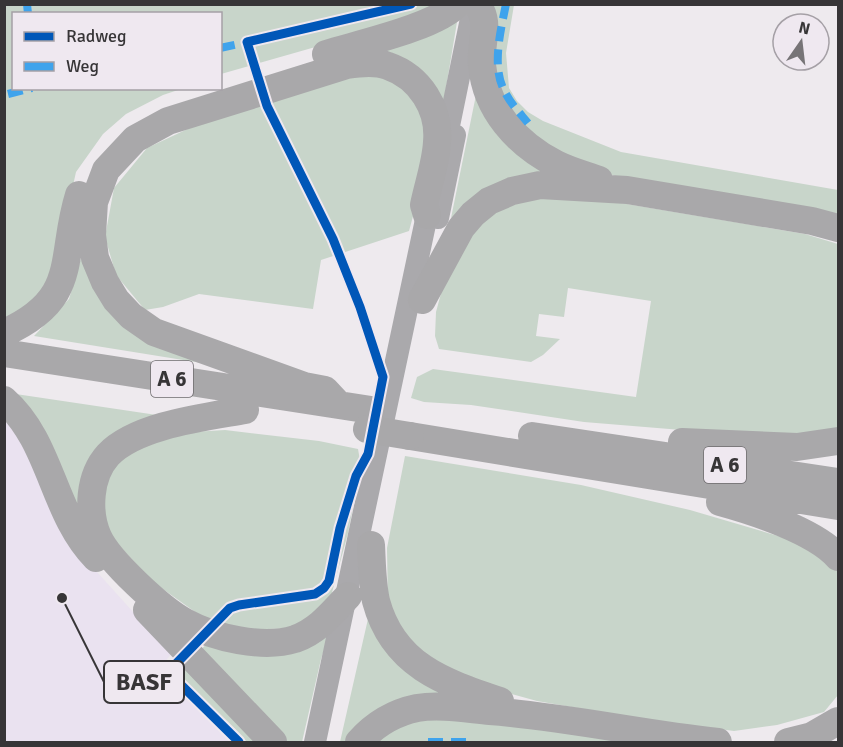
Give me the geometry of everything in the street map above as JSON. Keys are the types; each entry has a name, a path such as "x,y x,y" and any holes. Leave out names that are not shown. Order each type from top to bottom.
{"highway":[{"path":"222,85 435,21 452,10 473,6 486,21 482,65 487,90 496,112 512,132 532,149 557,164 627,190"},
{"path":"339,405 325,390 304,386 154,332 131,316 116,300 95,258 92,235 94,202 106,170 135,139 168,121 347,65 367,62 387,65 411,78 426,95 436,118 437,142 424,206 427,216"},
{"path":"4,333 23,324 42,310 56,293 68,259 77,203 86,174 104,146 128,123 167,102 206,90"},
{"path":"422,300 461,228 473,214 489,201 512,191 540,185 627,190 812,221 838,228"},
{"name":"A 6","path":"4,353 339,405 369,419"},
{"name":"A 6","path":"4,372 245,410 369,419 631,472 838,506"},
{"path":"4,400 26,424 37,444 62,506 86,548 273,742"},
{"path":"245,410 189,420 154,430 126,442 108,456 94,479 90,511 98,537 112,557 161,606 186,623 216,635 242,641 272,643 295,639 317,628 348,596"},
{"name":"A 6","path":"412,426 612,448 838,483"},
{"path":"612,448 651,441 797,447 838,441"},
{"path":"631,472 653,488 738,507 787,525 832,550 838,557"},
{"path":"370,545 376,600 392,637 407,656 427,672 451,684 541,715"},
{"path":"359,742 383,721 398,713 419,708 446,707 541,715 718,742"},
{"path":"788,742 812,736 838,721"}],"main road":[{"path":"315,742 348,596 427,216 433,207 473,6"},
{"path":"327,742 422,300 473,6"}],"shaded area":[{"path":"5,5 445,5 389,26 222,74 222,12 12,12 12,90 178,90 126,114 103,134 76,172 54,272 35,305 5,323"},
{"path":"492,5 514,5 506,53 509,88 528,112 543,121 621,152 838,190 838,218 633,181 567,162 503,111 486,39"},
{"path":"458,16 442,112 362,52"},
{"path":"356,72 391,77 426,114 422,183 409,231 321,260 313,309 199,294 163,307 145,310 116,275 105,237 114,188 147,148 194,126"},
{"path":"476,95 556,171 451,218"},
{"path":"510,199 597,199 805,234 838,244 838,432 766,437 584,422 471,405 424,402 411,398 417,377 433,369 636,397 651,301 568,288 564,317 539,314 536,336 560,339 543,355 531,362 439,349 435,336 436,312 443,286 471,229"},
{"path":"81,258 208,364 34,336 69,299"},
{"path":"9,393 177,418 134,432 84,520"},
{"path":"4,420 26,443 69,541 171,654 158,671 231,742 5,742"},
{"path":"225,430 319,441 358,449 361,466 348,533 330,600 297,628 242,630 205,619 153,582 112,538 102,521 107,474 123,455 142,446 193,432"},
{"path":"405,456 581,485 690,510 795,541 838,571 838,695 824,712 777,725 734,731 629,717 537,701 476,684 415,650 388,609 387,548"},
{"path":"370,610 458,701 346,742 340,742"},
{"path":"331,629 321,659 302,742 280,742 198,653 209,641"},
{"path":"184,665 260,742 247,742 175,673"},
{"path":"429,717 662,742 371,742 378,734"}],"marked path":[{"path":"27,4 28,12"},
{"path":"506,4 498,46 500,79 508,98 528,123"},
{"path":"222,48 253,41"},
{"path":"8,94 24,90"},
{"path":"428,742 472,742"}],"cycle path":[{"path":"239,742 168,672 230,608 315,594 324,588 329,581 340,528 356,476 368,454 383,377 360,307 333,239 267,106 247,42 411,4"}],"place":[{"name":"BASF","path":"62,598"}]}
